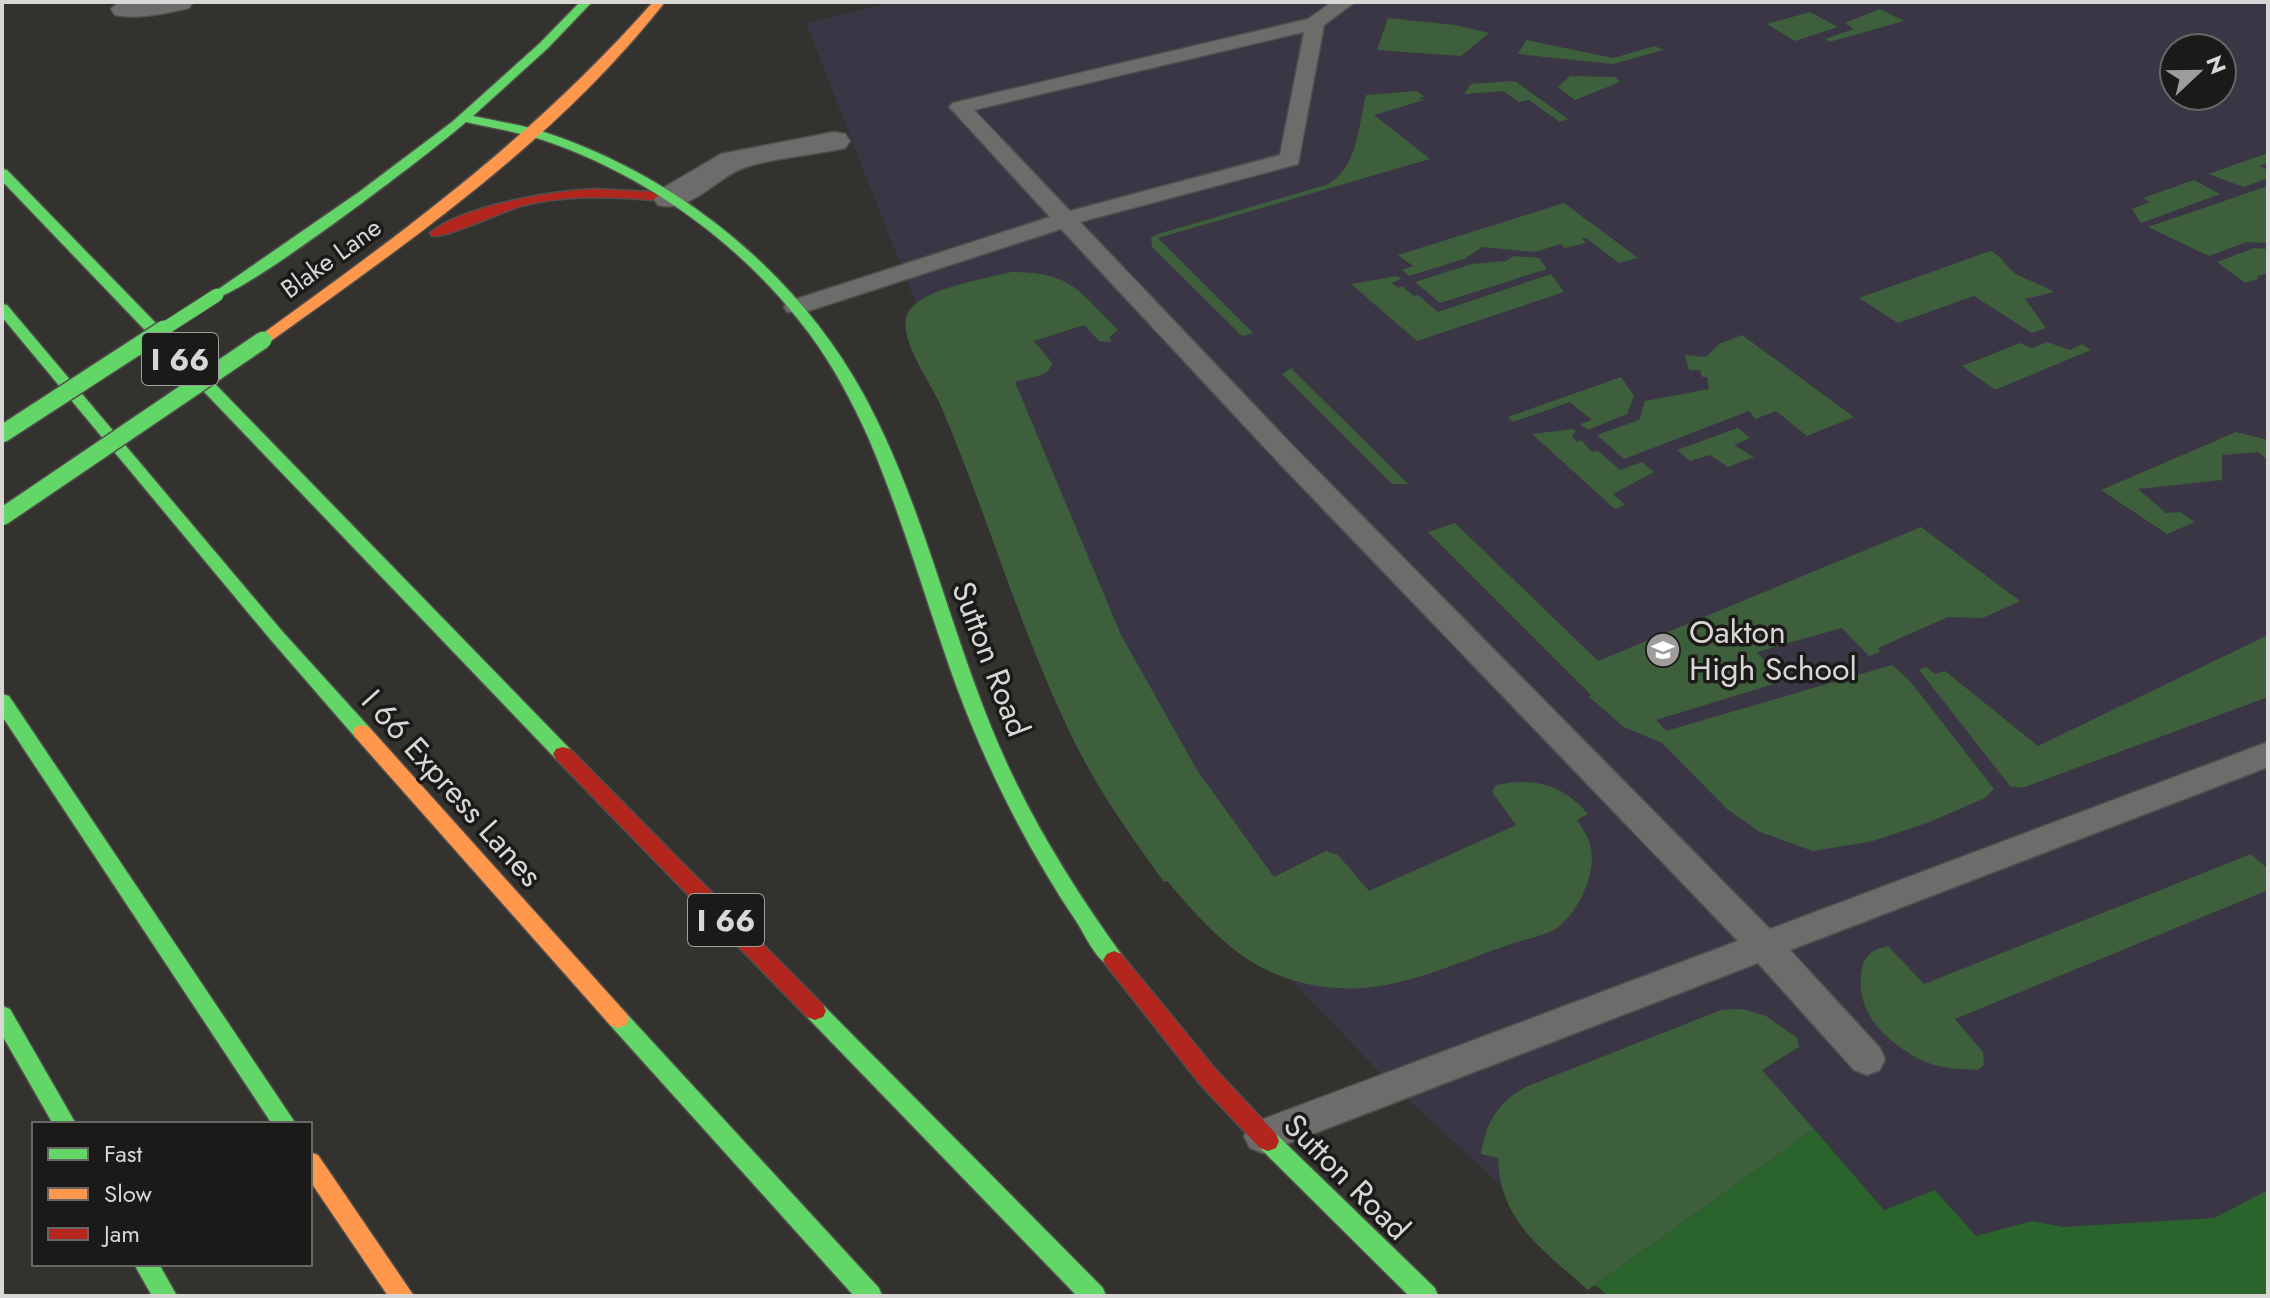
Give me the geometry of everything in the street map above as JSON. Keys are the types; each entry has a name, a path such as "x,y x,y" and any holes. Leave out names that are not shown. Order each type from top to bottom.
{"main road":[{"name":"Blake Lane","path":"2,434 397,174 468,119 532,63 586,2"},
{"name":"Blake Lane","path":"2,517 263,340 357,272 537,133 633,37 659,2"},
{"name":"Sutton Road","path":"468,119 537,133 597,157 670,198 742,249 796,307 850,384 874,434 988,742 1029,827 1135,990 1233,1106 1426,1296"},
{"name":"I 66","path":"2,173 358,545 1094,1296"},
{"path":"357,272 518,198 588,189 670,198"},
{"name":"I 66 Express Lanes","path":"2,308 276,635 744,1161 870,1296"},
{"path":"2,701 284,1122"},
{"path":"2,1015 64,1122"},
{"path":"312,1165 402,1296"},
{"path":"147,1266 165,1296"}],"street":[{"path":"125,9 179,2"},
{"path":"670,198 732,161 834,141"}],"lane":[{"path":"1345,2 1315,23 960,107 1067,219 1206,373 1765,943 1867,1059"},
{"path":"796,307 1067,219 1290,159 1315,23"},
{"path":"1263,1136 2268,754"}],"shaded area":[{"name":"Oakton High School","path":"895,2 2268,2 2268,1296 1637,1296 1508,1192 1385,1078 1292,981 1197,867 1028,590 806,23"}],"green space":[{"path":"1880,9 1904,21 1829,42 1825,39 1854,29 1845,23"},
{"path":"1810,12 1838,27 1795,41 1767,24"},
{"path":"1388,18 1455,25 1489,33 1461,56 1377,50"},
{"path":"1526,40 1613,58 1655,46 1663,50 1613,64 1518,54"},
{"path":"1570,76 1615,77 1620,82 1575,100 1558,87"},
{"path":"1515,81 1568,119 1560,122 1529,100 1519,102 1503,91 1464,94 1471,84"},
{"path":"1417,91 1425,97 1419,98 1424,100 1374,115 1430,159 1158,238 1253,333 1242,336 1152,247 1151,238 1158,234 1326,185 1337,178 1351,158 1366,95"},
{"path":"2268,153 2268,163 2259,166 2268,170 2268,178 2244,187 2208,174"},
{"path":"2194,180 2220,194 2141,223 2132,209 2150,202 2143,198"},
{"path":"2268,186 2268,243 2247,242 2209,256 2148,227"},
{"path":"1564,203 1638,258 1619,263 1586,238 1582,239 1586,243 1565,248 1560,244 1535,252 1482,247 1464,259 1409,276 1402,270 1413,266 1398,255"},
{"path":"2254,248 2268,249 2268,273 2257,276 2258,279 2245,283 2217,262"},
{"path":"1990,251 2016,274 2054,292 2025,299 2046,328 2032,333 1974,296 1898,323 1859,298"},
{"path":"1514,256 1539,258 1547,269 1440,303 1415,282 1472,264 1506,261"},
{"path":"1011,272 1061,280 1082,294 1118,330 1109,337 1112,342 1099,341 1084,325 1034,341 1052,363 1050,368 1042,374 1015,382 1121,635 1197,770 1274,877 1326,851 1338,855 1369,891 1516,825 1492,792 1496,785 1535,783 1558,790 1588,814 1577,820 1589,841 1590,874 1582,897 1562,924 1542,935 1396,983 1342,988 1313,985 1283,977 1248,960 1192,910 1167,881 1164,882 1097,784 1058,707 958,447 907,336 907,315 924,298 953,286"},
{"path":"1551,274 1564,292 1417,341 1351,284 1397,276 1401,279 1392,283 1398,288 1402,286 1414,296 1418,295 1438,312"},
{"path":"1742,335 1854,417 1807,436 1776,411 1755,419 1749,411 1624,459 1597,435 1639,420 1645,401 1709,389 1707,377 1702,377 1700,370 1689,370 1685,355 1706,357 1719,344"},
{"path":"2047,342 2070,350 2082,344 2091,350 1995,390 1962,366 2020,343 2032,348"},
{"path":"1291,368 1408,484 1392,484 1282,374"},
{"path":"1621,377 1634,396 1627,414 1588,430 1580,424 1592,420 1570,402 1513,422 1508,417"},
{"path":"1738,428 1750,438 1734,445 1754,457 1728,467 1710,455 1690,461 1677,450"},
{"path":"1574,429 1576,432 1572,435 1577,442 1581,440 1592,452 1598,451 1620,470 1642,462 1654,472 1613,494 1625,505 1615,509 1532,434"},
{"path":"2236,432 2268,440 2268,461 2258,452 2222,455 2222,480 2138,489 2166,513 2180,512 2195,522 2167,534 2101,490"},
{"path":"1455,523 1598,661 1921,527 2020,601 1983,618 1948,617 1878,648 1880,652 1869,656 1842,628 1757,652 1783,681 1656,720 1666,731 1892,665 1910,681 1994,789 1985,798 1927,823 1873,841 1813,851 1760,832 1727,809 1662,743 1624,727 1589,697 1591,695 1428,532"},
{"path":"2268,635 2268,697 2022,788 2010,786 1919,670 1926,667 1935,674 1945,671 2038,746"},
{"path":"2251,854 2268,869 2268,890 1955,1019 1983,1052 1984,1065 1978,1070 1939,1066 1917,1058 1884,1034 1864,1002 1861,975 1864,963 1868,955 1882,948 1888,946 1924,984"},
{"path":"1743,1009 1766,1016 1797,1038 1799,1047 1762,1070 1814,1129 1588,1290 1541,1248 1516,1218 1501,1181 1498,1158 1481,1154 1490,1122 1509,1098 1528,1086 1721,1010"},
{"path":"1814,1129 1884,1210 1935,1190 1976,1236 2032,1221 2063,1227 2214,1218 2268,1190 2268,1296 1608,1296 1595,1285"}],"traffic: fast":[{"path":"217,295 411,160 501,86 586,2"},
{"path":"468,119 550,138 596,156 641,179 728,240 802,314 832,355 876,437 967,689 1010,791 1058,878 1114,960"},
{"path":"2,173 563,754"},
{"path":"2,434 217,295"},
{"path":"2,308 276,635 362,732"},
{"path":"2,517 263,340"},
{"path":"2,701 284,1122"},
{"path":"815,1011 1094,1296"},
{"path":"2,1015 64,1122"},
{"path":"618,1019 870,1296"},
{"path":"1268,1141 1426,1296"},
{"path":"147,1266 165,1296"}],"traffic: slow":[{"path":"263,340 473,184 569,99 615,53 659,2"},
{"path":"362,732 618,1019"},
{"path":"312,1165 402,1296"}],"traffic: jam":[{"path":"437,233 491,211 542,198 594,193 652,196"},
{"path":"563,754 815,1011"},
{"path":"1114,960 1208,1077 1268,1141"}],"place":[{"name":"Oakton High School","path":"1663,650"}]}
